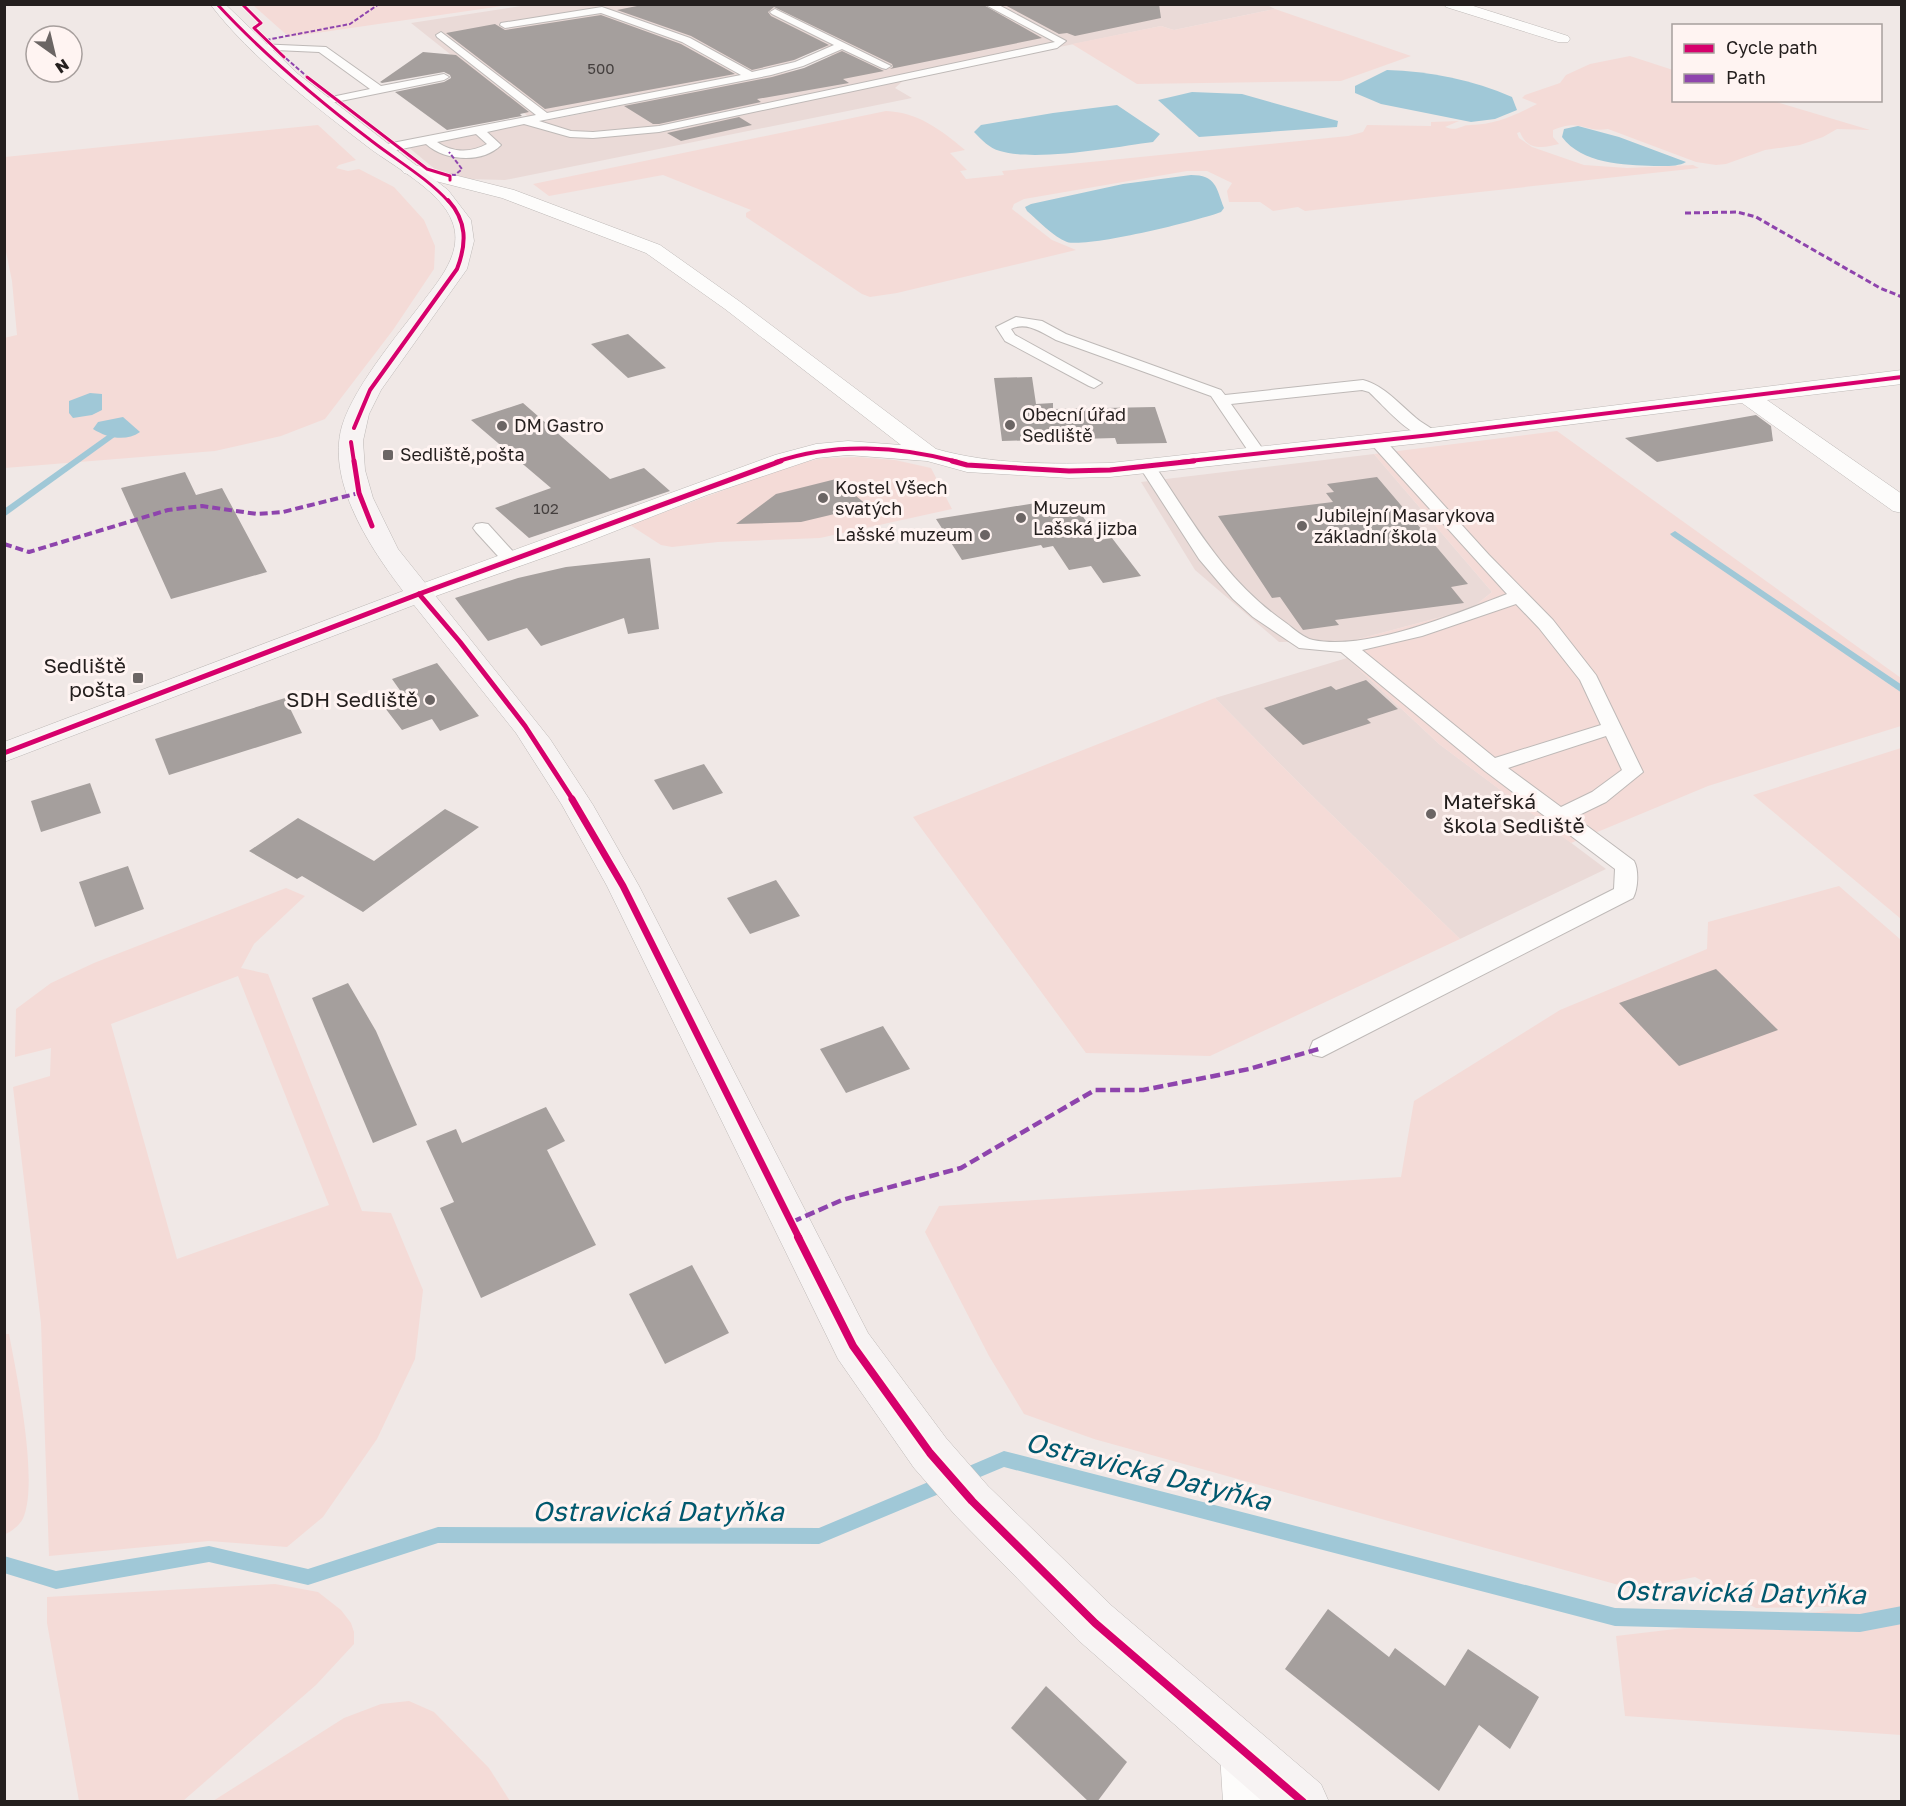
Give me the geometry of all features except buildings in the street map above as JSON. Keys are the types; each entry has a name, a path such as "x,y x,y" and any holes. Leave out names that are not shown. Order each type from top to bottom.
{"main road":[{"path":"217,4 257,47 321,102 410,169 445,199 458,214 466,232 465,250 457,269 370,390 360,409 351,442 357,486 365,511 372,526 419,594 460,642 525,726 582,814 623,886 853,1346 930,1453 972,1501 1247,1777 1303,1802"},
{"path":"4,753 419,594"}],"street":[{"path":"1451,4 1563,39"},
{"path":"410,169 508,194 653,249 732,305 776,341 927,454"},
{"path":"419,594 513,562 698,490 794,457 816,452 848,448 927,454 967,465 1058,471 1110,470 1259,455 1902,378"},
{"path":"1747,397 1902,506"}],"lane":[{"path":"525,121 570,134 593,135 659,129 1057,45 1061,41 989,4"},
{"path":"505,25 602,10 686,40 751,76"},
{"path":"775,12 886,66"},
{"path":"441,35 545,117"},
{"path":"382,149 751,76 799,64 842,45"},
{"path":"257,47 322,49 378,90"},
{"path":"321,102 444,77"},
{"path":"429,140 435,148 460,155 483,152 495,145 478,130"},
{"path":"1094,383 1010,338 1003,327 1016,321 1037,324 1061,337 1216,393 1259,455"},
{"path":"1221,400 1364,385 1374,389 1412,423 1431,435"},
{"path":"1377,441 1483,560 1546,624 1588,679 1634,772 1599,797 1560,816"},
{"path":"1147,466 1209,563 1257,613 1308,645 1347,648 1440,626 1520,596"},
{"path":"482,528 513,562"},
{"path":"1323,1048 1625,893 1626,866 1492,766 1347,648"},
{"path":"1492,766 1612,728"}],"shaded area":[{"path":"1265,4 1275,9 1174,30 1161,26 905,79 895,88 912,98 505,180 467,179 436,170 401,141 529,117 411,23 528,5","holes":["818,47 833,57 816,66 541,122 531,117 772,69 796,60"]},
{"path":"253,5 509,5 289,37"},
{"path":"1275,9 1411,56 1341,81 1137,84 1072,44 1161,26 1174,30"},
{"path":"1630,56 1672,70 1672,102 1776,102 1870,130 1837,129 1800,145 1765,150 1726,164 1716,165 1696,162 1608,129 1600,130 1570,125 1553,130 1553,137 1559,144 1542,147 1531,145 1520,132 1517,133 1519,138 1532,147 1584,165 1627,168 1693,165 1699,168 1305,211 1298,207 1273,211 1260,202 1229,202 1227,191 1232,183 1207,171 1187,171 1024,199 1014,204 1012,209 1052,240 1076,250 897,293 870,297 862,294 746,217 746,213 751,210 663,175 549,196 533,184 886,111 898,112 928,123 965,150 950,153 967,170 960,171 966,179 1004,175 1002,171 1348,136 1363,132 1367,125 1431,126 1431,122 1459,121 1445,127 1456,129 1496,121 1537,104 1522,98 1560,83 1566,75 1590,64"},
{"path":"318,125 356,160 336,168 348,171 359,169 394,187 424,220 435,246 434,269 393,330 325,419 281,436 215,451 5,468 4,338 17,335 12,281 5,247 5,157"},
{"path":"1557,431 1901,678 1901,726 1708,786 1571,843 1439,744 1347,658 1351,641 1471,609 1492,592 1374,454"},
{"name":"Jubilejní Masarykova základní škola","path":"1374,454 1492,592 1471,609 1351,641 1279,642 1195,570 1141,482"},
{"path":"857,457 895,460 931,468 952,509 820,538 718,542 672,547 661,545 630,525 794,464 825,458"},
{"name":"Mateřská škola Sedliště","path":"1347,658 1439,744 1606,869 1460,939 1215,698"},
{"path":"1215,698 1460,939 1210,1056 1086,1053 913,817"},
{"path":"1902,748 1901,919 1753,795"},
{"path":"1839,886 1901,940 1901,1735 1625,1716 1616,1636 1870,1606 1756,1608 1695,1577 1633,1589 1094,1439 1024,1414 989,1356 925,1232 939,1206 1401,1177 1414,1101 1560,1010 1707,949 1708,922"},
{"path":"286,888 305,896 254,944 241,968 268,974 362,1211 391,1213 423,1290 415,1359 377,1439 323,1517 287,1547 209,1541 49,1556 41,1323 13,1087 50,1076 51,1048 15,1057 16,1009 51,983 94,963","holes":["238,976 329,1205 177,1259 111,1024"]},
{"path":"5,1334 9,1334 21,1400 29,1477 28,1499 23,1519 5,1534"},
{"path":"275,1584 318,1592 341,1610 351,1623 354,1644 316,1685 183,1801 79,1801 47,1623 47,1597"},
{"path":"409,1701 434,1712 489,1768 510,1801 213,1801 344,1718 381,1704"}],"water":[{"path":"1387,70 1435,74 1467,81 1512,97 1517,110 1495,119 1471,122 1381,104 1355,93 1355,86"},
{"path":"1192,92 1242,94 1338,121 1337,127 1199,137 1158,100"},
{"path":"1117,105 1160,134 1153,142 1034,155 996,150 974,132 981,125"},
{"path":"1578,126 1619,137 1686,162 1670,166 1642,166 1617,164 1592,158 1570,146 1562,137 1564,129"},
{"path":"1191,175 1206,177 1214,184 1224,208 1221,212 1119,238 1079,243 1067,242 1051,232 1025,207 1123,184"},
{"path":"90,393 102,394 102,410 92,415 73,418 69,413 69,401"},
{"path":"123,417 140,432 129,437 116,438 93,429 98,422"}],"waterway":[{"path":"4,514 112,436"},
{"path":"1675,534 1902,690"},
{"name":"Ostravická Datyňka","path":"961,1477 1004,1459 1615,1617 1860,1623 1902,1615"},
{"name":"Ostravická Datyňka","path":"4,1564 56,1580 209,1554 308,1577 438,1535 819,1536 945,1483"}],"marked path":[{"path":"266,40 350,24 379,4"},
{"path":"281,54 311,80"},
{"path":"445,174 455,175 462,169 449,152"},
{"path":"1685,213 1737,212 1756,217 1880,288 1902,297"},
{"path":"4,544 29,552 168,510 202,506 257,514 283,512 359,493"},
{"path":"792,1222 842,1200 961,1168 1095,1090 1143,1090 1249,1069 1322,1048"}],"cycle path":[{"path":"217,4 292,77 441,193 458,213 464,227 465,241 457,269 370,390 354,428"},
{"path":"242,4 261,23 254,28 284,57"},
{"path":"307,77 427,169 450,176 450,180"},
{"path":"4,753 698,490 783,460 816,451 848,448 928,454 967,465 1069,471 1110,470 1431,435 1902,377"},
{"path":"351,442 359,493 372,526"},
{"path":"419,594 460,642 525,726 576,805 623,886 853,1346 930,1453 972,1501 1095,1623 1303,1802"}],"place":[{"name":"Obecní úřad Sedliště","path":"1010,425"},
{"name":"DM Gastro","path":"502,426"},
{"name":"Sedliště,pošta","path":"388,455"},
{"name":"Kostel Všech svatých","path":"823,498"},
{"name":"Muzeum Lašská jizba","path":"1021,518"},
{"name":"Jubilejní Masarykova základní škola","path":"1302,526"},
{"name":"Lašské muzeum","path":"985,535"},
{"name":"Sedliště pošta","path":"138,678"},
{"name":"SDH Sedliště","path":"430,700"},
{"name":"Mateřská škola Sedliště","path":"1431,814"}]}
